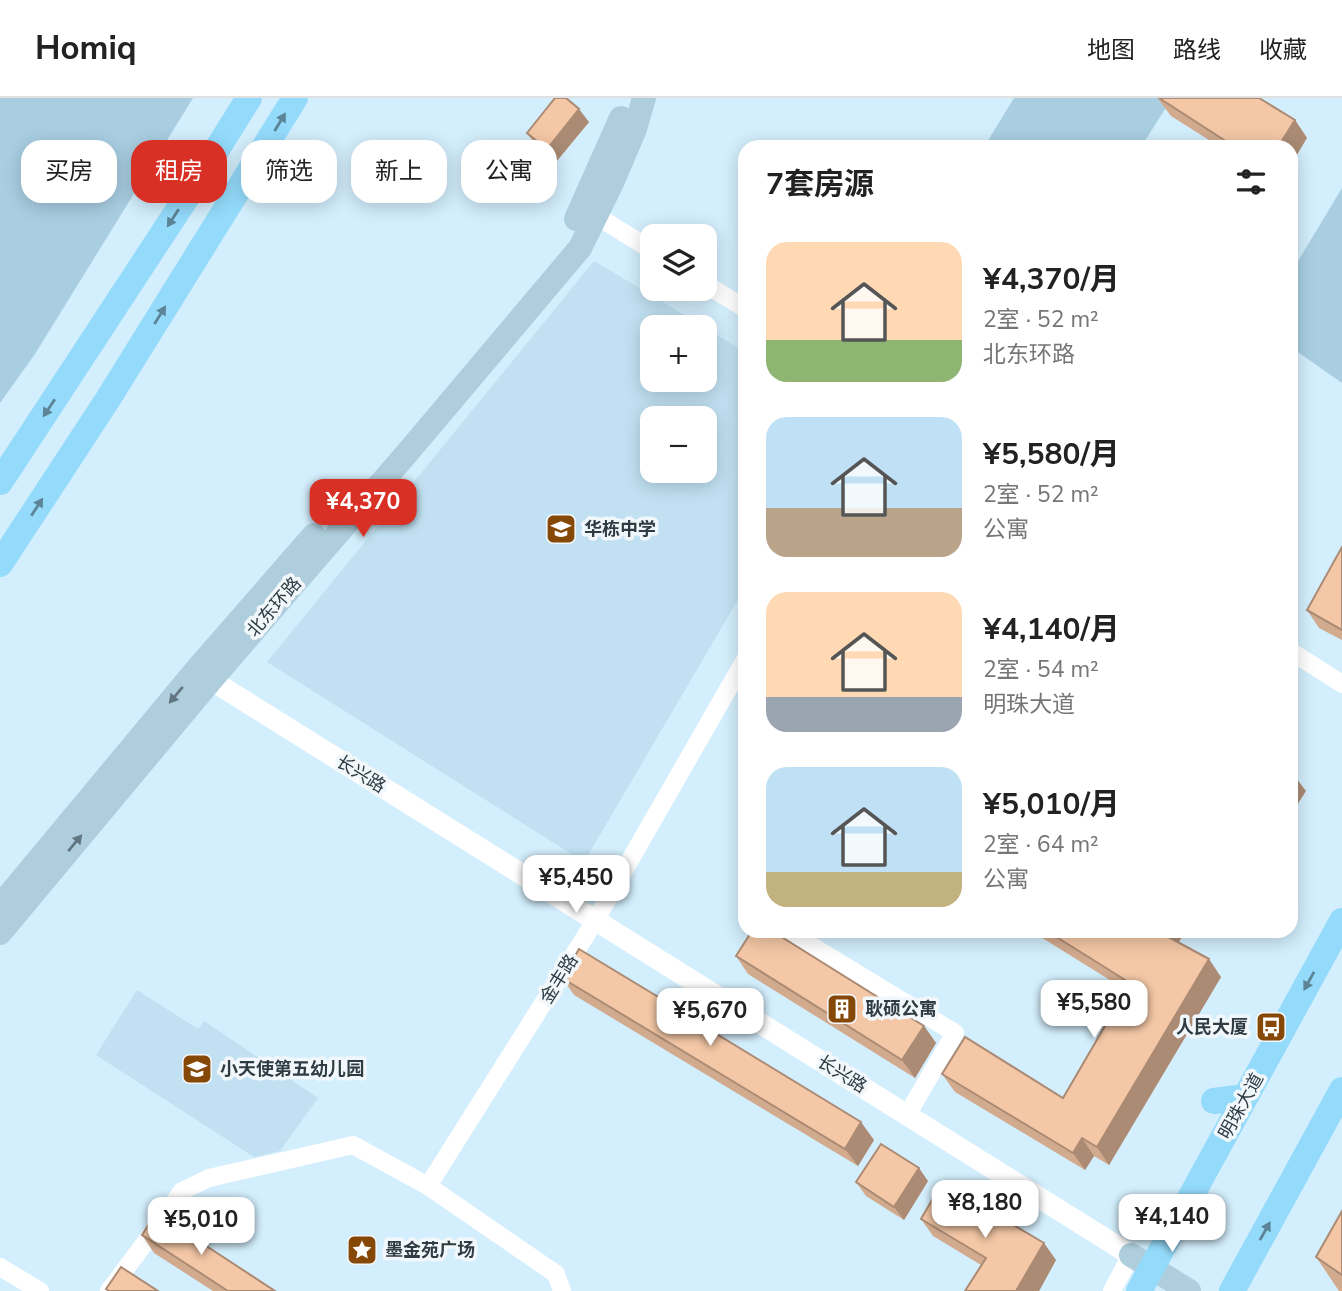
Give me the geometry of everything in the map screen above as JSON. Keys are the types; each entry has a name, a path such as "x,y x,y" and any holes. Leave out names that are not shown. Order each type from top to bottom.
{"main road":[{"path":"0,482 177,212 248,98"},
{"path":"0,564 108,399 295,98"},
{"name":"北东环路","path":"0,906 205,674 408,452 580,248 589,211 628,98"},
{"name":"北东环路","path":"589,211 635,129 644,98"},
{"name":"北东环路","path":"0,933 205,674"},
{"name":"明珠大道","path":"1139,1291 1141,1261 1245,1097 1342,921"},
{"path":"1232,1291 1342,1090"},
{"path":"1214,1101 1245,1097"},
{"name":"长兴路","path":"1141,1261 1189,1291"}],"street":[{"path":"589,211 640,243"},
{"path":"717,291 738,304"},
{"path":"1298,656 1342,684"},
{"name":"金丰路","path":"428,1186 595,921 738,672"},
{"name":"长兴路","path":"205,674 1141,1261"},
{"path":"799,938 955,1033 946,1037 907,1115"},
{"path":"109,1291 182,1191 209,1178 353,1145 428,1186 556,1274 562,1291"},
{"path":"1112,1291 1141,1261"},
{"path":"0,1267 40,1291"}],"shaded area":[{"path":"0,98 193,98 167,140 131,140 131,198 35,354 0,403"},
{"path":"1014,98 1172,98 1145,140 988,140"},
{"path":"1342,188 1342,383 1298,352 1298,261"},
{"name":"华栋中学","path":"594,261 640,288 640,301 661,301 685,315 640,315 640,392 717,392 717,335 738,348 738,600 584,862 267,662"},
{"name":"小天使第五幼儿园","path":"137,990 198,1029 204,1021 318,1098 280,1151 254,1157 96,1055"}],"building":[{"path":"555,98 566,98 579,109 554,140 536,140 527,133"},
{"path":"1159,98 1259,98 1295,120 1282,140 1224,140"},
{"path":"1342,547 1342,630 1307,610"},
{"name":"耿硕公寓","path":"748,938 783,938 924,1026 902,1060 736,956"},
{"path":"1058,938 1170,938 1209,959 1097,1147 1082,1138 1073,1153 942,1074 965,1037 1063,1098 1130,983"},
{"path":"579,949 861,1122 845,1149 562,978"},
{"path":"881,1144 919,1168 894,1207 856,1182"},
{"path":"942,1183 1044,1243 1016,1291 965,1291 986,1258 921,1219"},
{"path":"1342,1211 1342,1275 1316,1257"},
{"path":"156,1213 275,1291 228,1291 142,1235"},
{"path":"121,1267 158,1291 109,1291 106,1289"}],"place":[{"name":"华栋中学","path":"561,529"},
{"name":"耿硕公寓","path":"842,1009"},
{"name":"人民大厦","path":"1271,1027"},
{"name":"小天使第五幼儿园","path":"197,1069"},
{"name":"墨金苑广场","path":"362,1250"}]}
